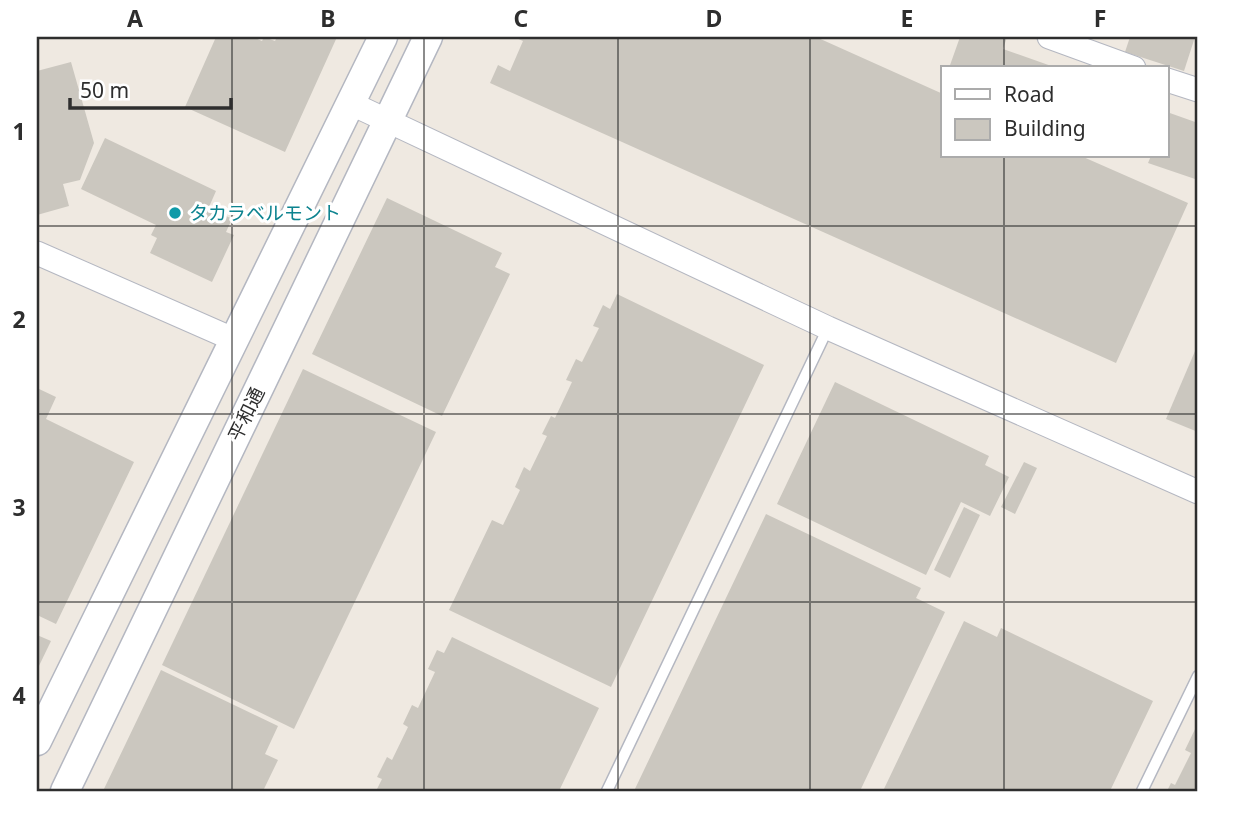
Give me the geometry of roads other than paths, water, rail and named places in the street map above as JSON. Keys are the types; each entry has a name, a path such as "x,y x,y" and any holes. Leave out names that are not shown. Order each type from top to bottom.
{"street":[{"path":"37,741 383,37"},
{"name":"平和通","path":"65,791 428,37"},
{"path":"1049,37 1129,66"},
{"path":"1168,79 1198,90"},
{"path":"352,104 828,328 1198,492"},
{"path":"37,253 235,340"}],"lane":[{"path":"607,791 828,328"},
{"path":"1142,791 1198,676"}],"place":[{"name":"タカラベルモント","path":"175,213"}]}
